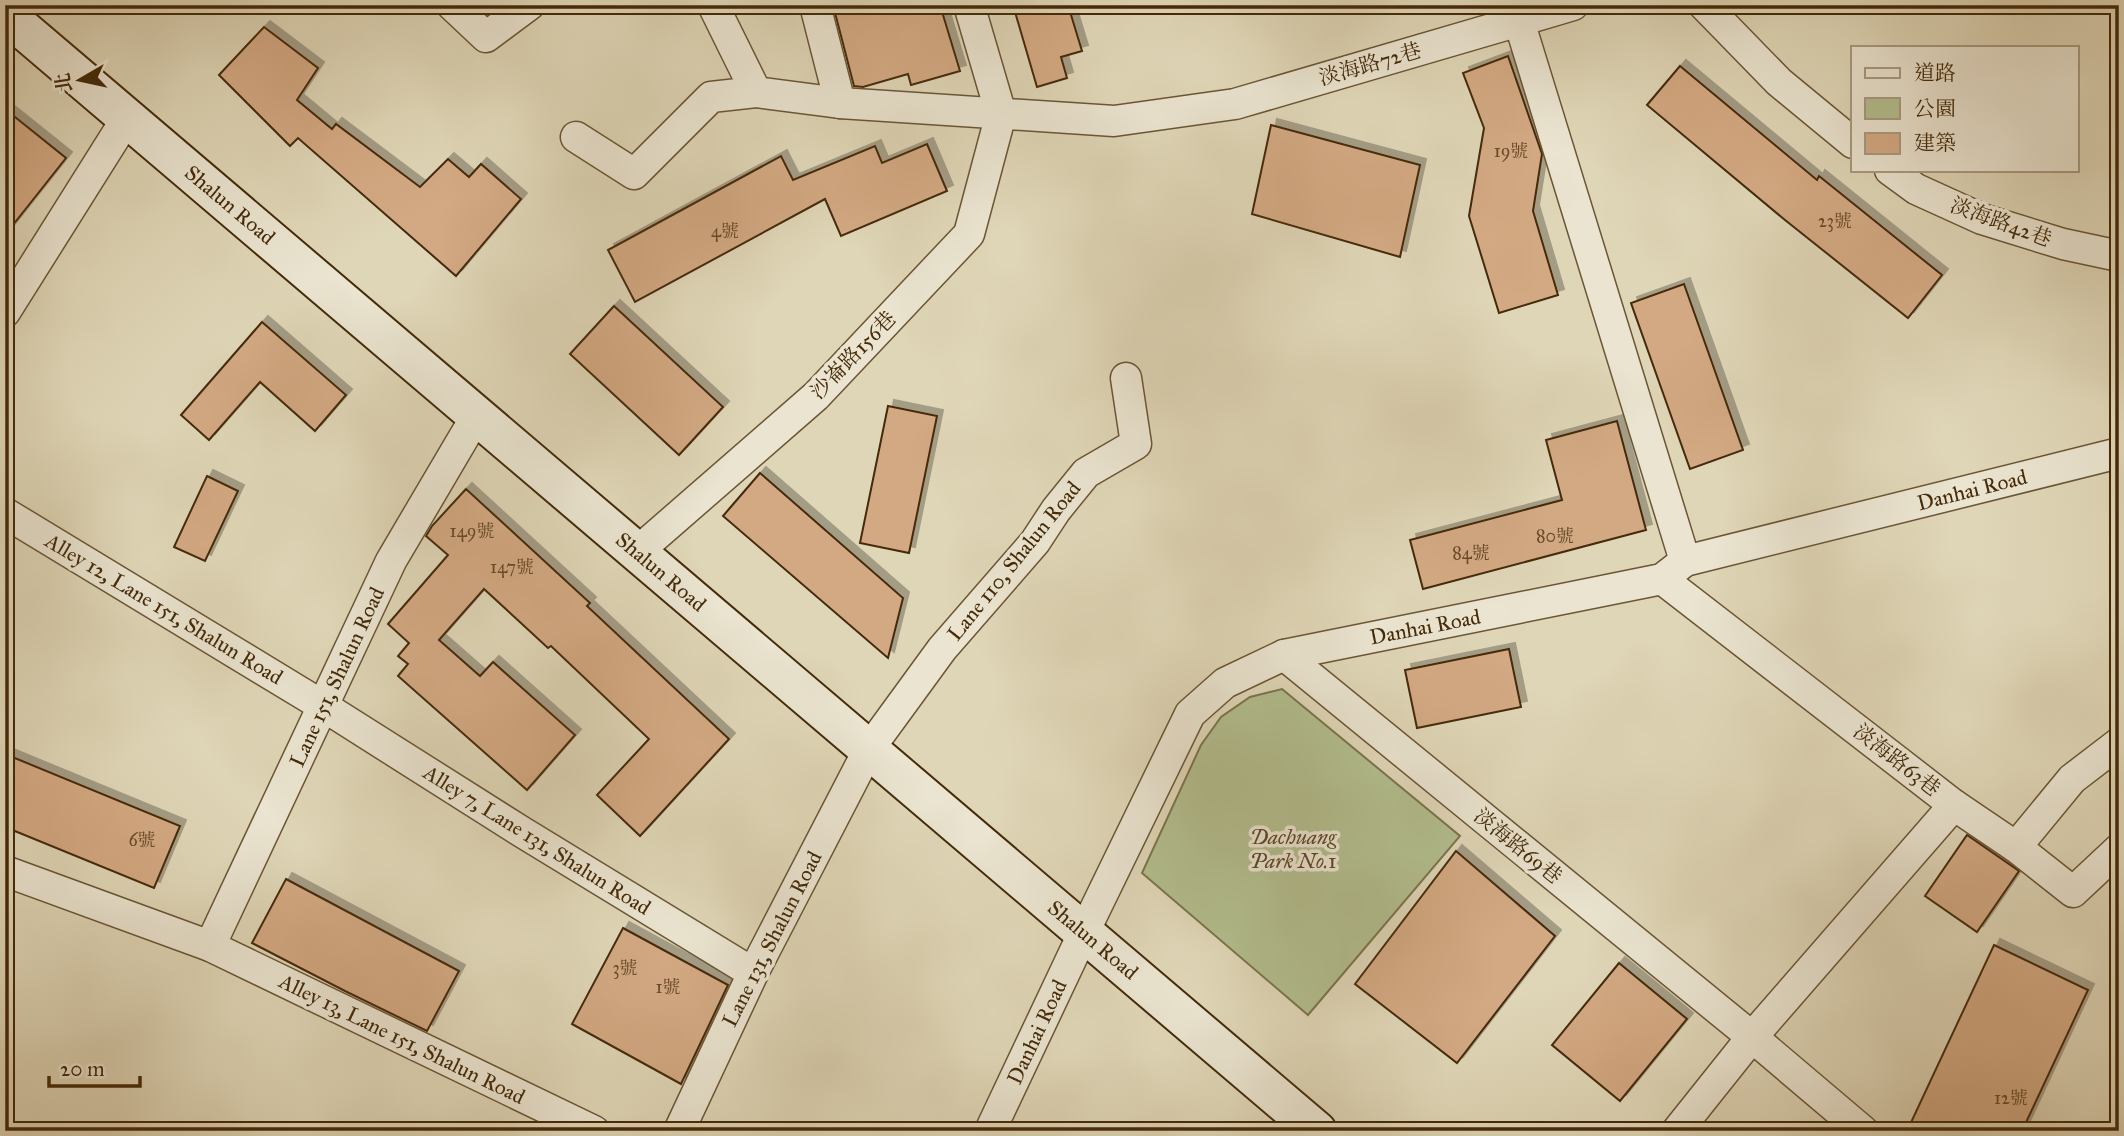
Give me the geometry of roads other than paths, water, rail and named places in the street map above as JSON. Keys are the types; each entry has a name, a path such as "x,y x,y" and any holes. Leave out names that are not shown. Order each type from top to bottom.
{"street":[{"path":"452,5 486,37 529,5"},
{"path":"713,5 756,92"},
{"path":"815,5 840,103"},
{"path":"969,5 1001,114"},
{"path":"1573,5 1519,21 1674,570"},
{"path":"1704,5 1779,82 1851,141"},
{"name":"Shalun Road","path":"5,14 1317,1131"},
{"name":"淡海路72巷","path":"576,137 634,174 711,97 756,92 840,103 1114,121 1234,104 1519,21"},
{"name":"沙崙路156巷","path":"637,552 816,396 969,234 1001,114"},
{"path":"5,312 127,118"},
{"name":"淡海路42巷","path":"1893,172 1916,189 1982,219 2063,244 2119,257"},
{"name":"Lane 110, Shalun Road","path":"869,749 942,649 1035,542 1056,510 1086,473 1136,444 1126,378"},
{"name":"Lane 151, Shalun Road","path":"210,946 391,561 477,415"},
{"name":"Danhai Road","path":"990,1131 1190,714 1225,683 1283,655 1674,570 2119,453"},
{"name":"Alley 12, Lane 151, Shalun Road","path":"5,513 323,706"},
{"name":"淡海路63巷","path":"1674,570 1954,805 1752,1037 1677,1131"},
{"name":"淡海路69巷","path":"1283,655 1752,1037 1863,1131"},
{"name":"Alley 7, Lane 131, Shalun Road","path":"323,706 753,973"},
{"path":"2016,847 2072,779 2119,743"},
{"name":"Lane 131, Shalun Road","path":"679,1131 753,973 869,749"},
{"path":"1954,805 2016,847 2073,891 2119,849"},
{"name":"Alley 13, Lane 151, Shalun Road","path":"5,871 210,946 594,1131"}],"park label":[{"name":"Dachuang Park No.1","path":"1293,849"}]}
